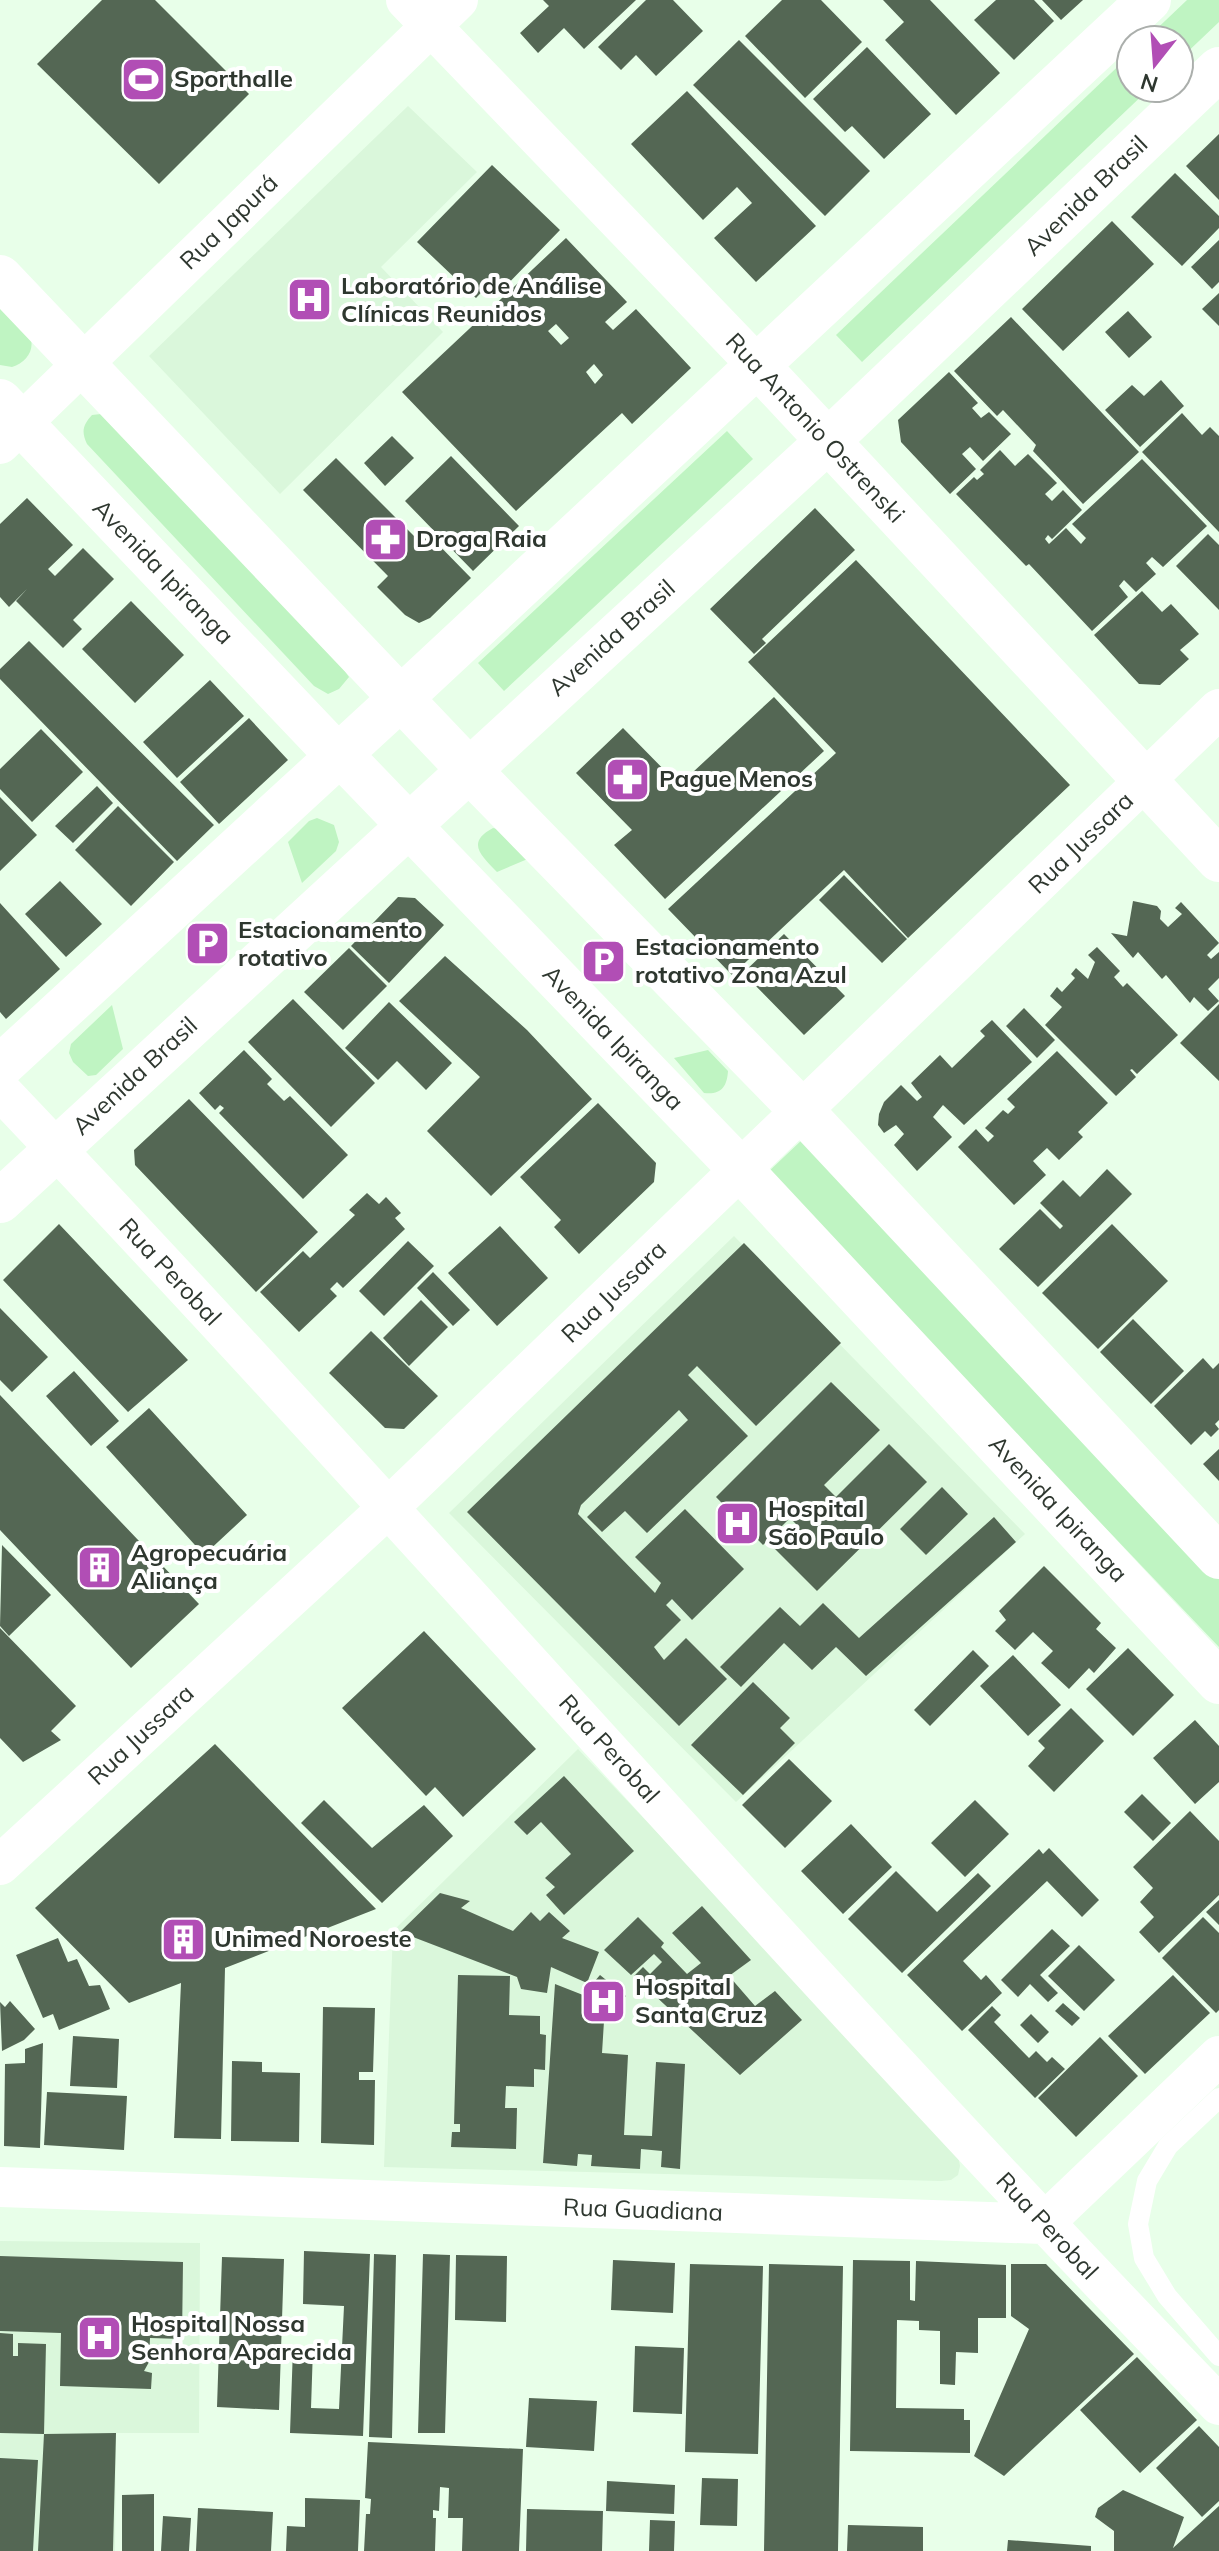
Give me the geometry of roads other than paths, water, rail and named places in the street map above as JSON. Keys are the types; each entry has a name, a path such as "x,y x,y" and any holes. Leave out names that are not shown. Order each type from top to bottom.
{"street":[{"path":"0,1067 401,698 1149,0"},
{"name":"Rua Antonio Ostrenski","path":"432,9 757,365 1219,860"},
{"name":"Rua Japurá","path":"7,423 83,363 432,9"},
{"name":"Avenida Brasil","path":"0,1201 828,441 1219,69"},
{"path":"0,277 469,770 802,1111 1219,1557"},
{"name":"Avenida Ipiranga","path":"7,423 331,749 340,754 741,1170 1219,1682"},
{"name":"Rua Jussara","path":"0,1865 388,1508 1219,709"},
{"name":"Rua Perobal","path":"0,1090 388,1508 1043,2224 1219,2405"},
{"path":"1043,2224 1219,2056"},
{"name":"Rua Guadiana","path":"0,2187 1043,2224"}],"lane":[{"path":"1219,2098 1168,2146 1147,2181 1138,2224 1144,2258 1167,2296 1219,2356"}],"place":[{"name":"Sporthalle","path":"143,79"},
{"name":"Laboratório de Análise Clínicas Reunidos","path":"310,300"},
{"name":"Droga Raia","path":"385,539"},
{"name":"Pague Menos","path":"628,779"},
{"name":"Estacionamento rotativo","path":"207,944"},
{"name":"Estacionamento rotativo Zona Azul","path":"604,961"},
{"name":"Hospital São Paulo","path":"737,1523"},
{"name":"Agropecuária Aliança","path":"100,1567"},
{"name":"Unimed Noroeste","path":"183,1939"},
{"name":"Hospital Santa Cruz","path":"604,2001"},
{"name":"Hospital Nossa Senhora Aparecida","path":"100,2338"}]}
